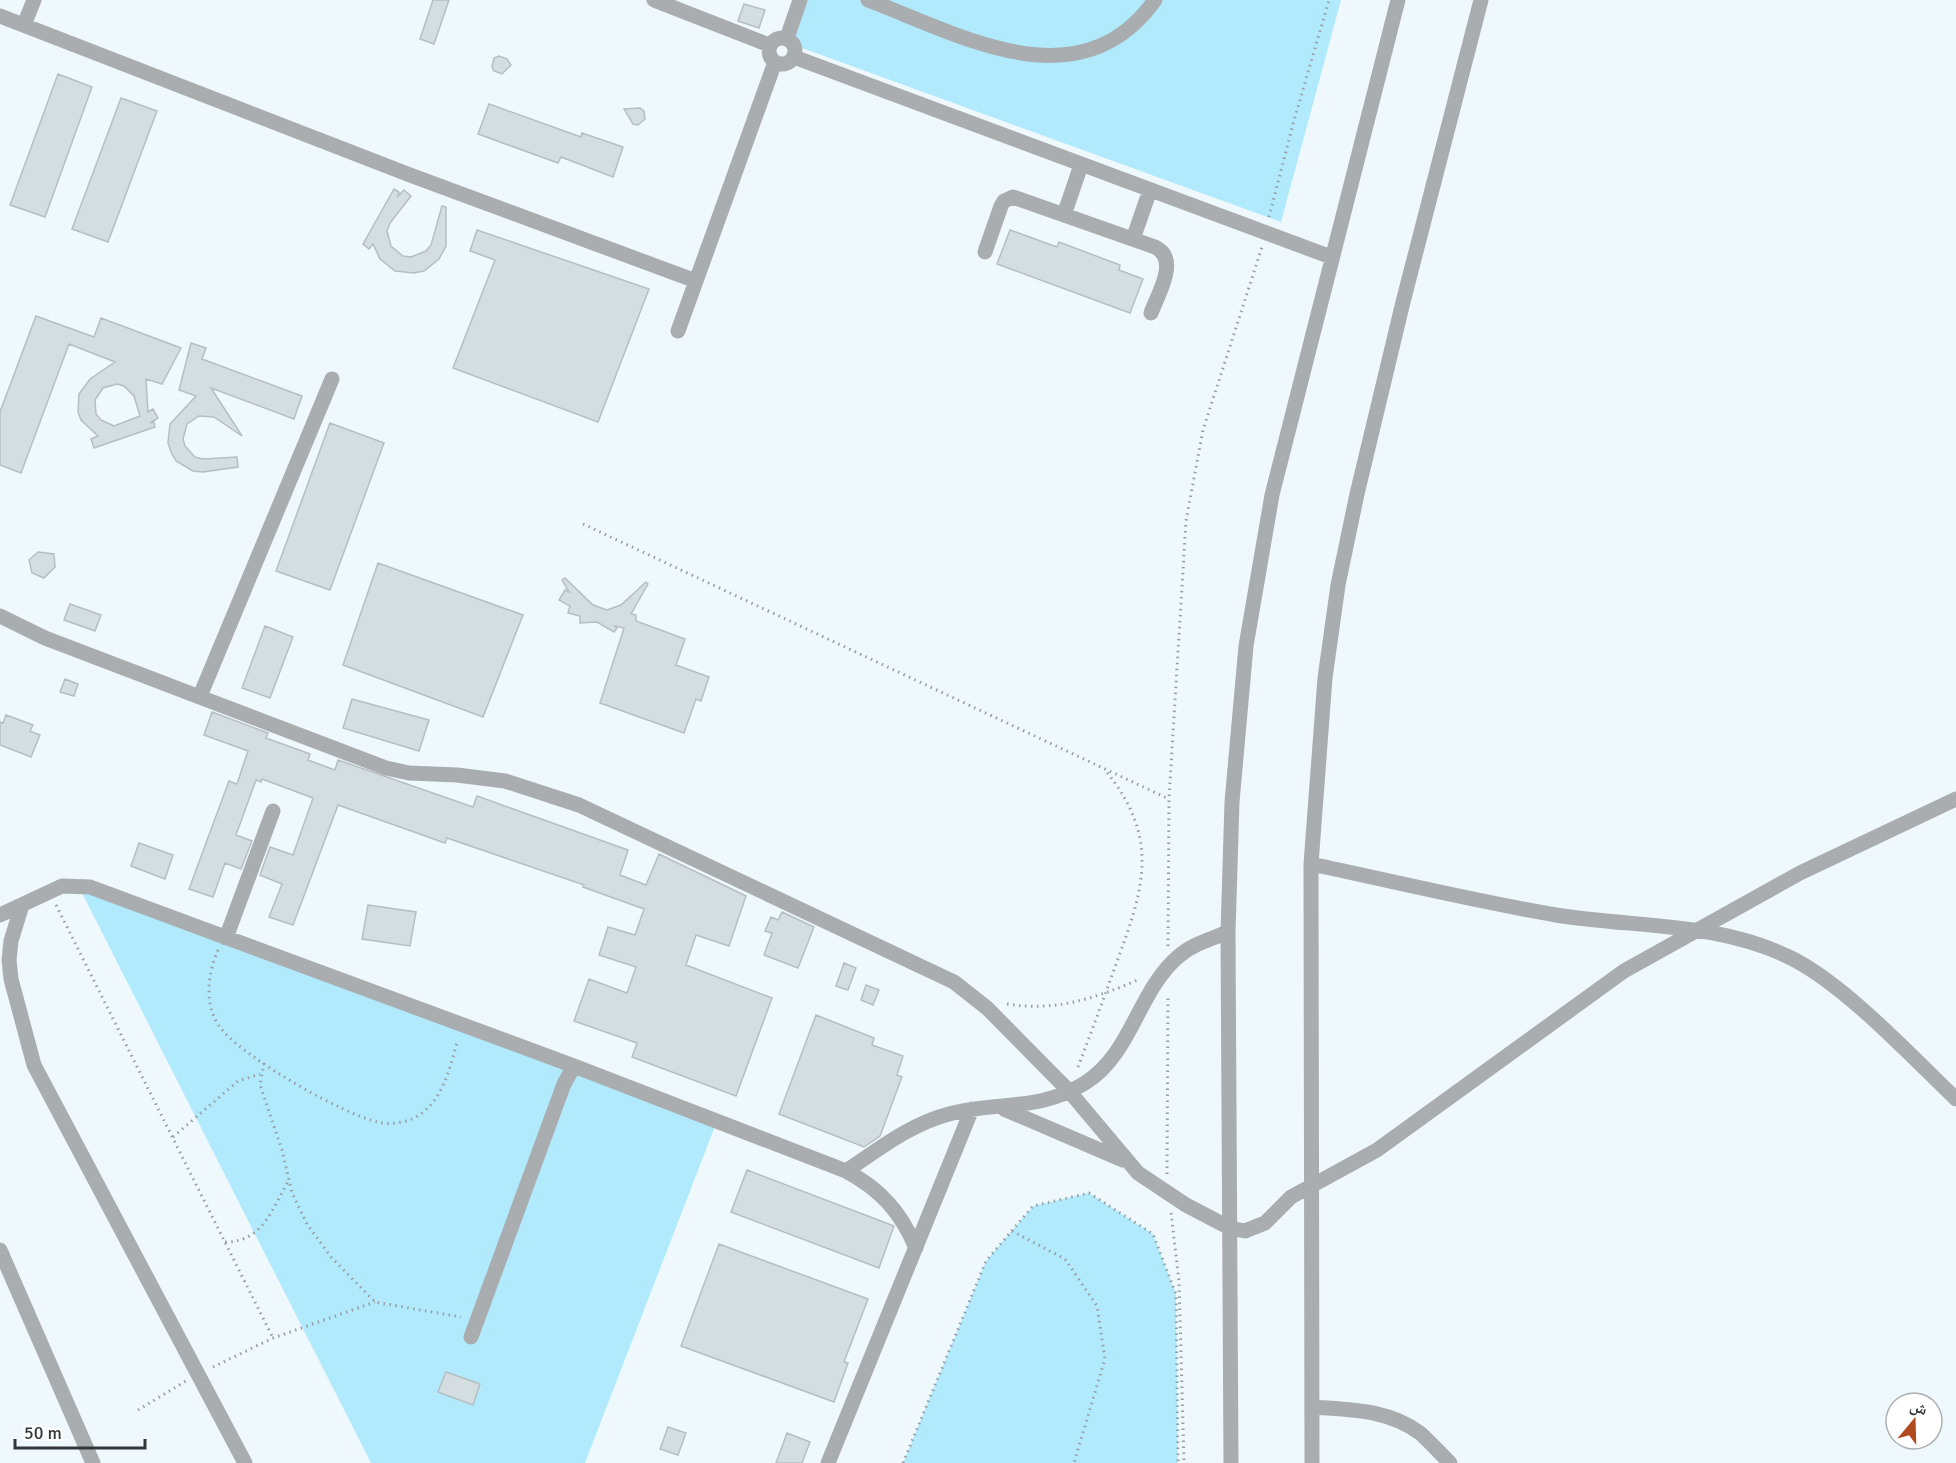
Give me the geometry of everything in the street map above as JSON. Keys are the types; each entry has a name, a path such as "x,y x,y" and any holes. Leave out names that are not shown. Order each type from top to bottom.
{"street":[{"path":"24,25 34,0"},
{"path":"654,0 769,45"},
{"path":"787,38 800,0"},
{"path":"868,0 994,47 1040,57 1086,51 1108,42 1128,29 1155,0"},
{"path":"1231,1463 1228,932 1236,749 1253,595 1272,495 1398,0"},
{"path":"1312,1463 1311,864 1325,678 1338,585 1403,302 1481,0"},
{"path":"0,16 410,175 696,281"},
{"path":"787,38 774,40 769,45 770,58 782,64 794,57"},
{"path":"787,38 795,46 794,57"},
{"path":"794,57 1331,257"},
{"path":"678,331 775,62"},
{"path":"1064,215 1082,165"},
{"path":"1133,239 1150,190"},
{"path":"985,252 1001,206 1008,198 1018,199 1133,239 1160,249 1167,258 1167,270 1151,313"},
{"path":"200,696 332,379"},
{"path":"0,616 54,642 386,768 409,773 505,781 606,816 787,905 954,982 987,1008 1069,1091 1127,1162 1169,1195 1230,1228 1245,1231 1265,1223 1291,1197 1377,1150 1598,989 1697,929 1810,868 1956,799"},
{"path":"226,938 273,811"},
{"path":"1311,864 1555,914 1697,929 1731,935 1765,946 1796,961 1826,980 1956,1100"},
{"path":"0,915 62,886 90,887 574,1066 846,1171 882,1194 896,1210 916,1248"},
{"path":"22,905 11,941 9,960 11,979 34,1065 245,1463"},
{"path":"846,1171 927,1121 972,1109 1002,1108 1047,1100 1086,1083 1116,1053 1168,967 1189,948 1228,932"},
{"path":"471,1337 564,1084 574,1066"},
{"path":"1002,1108 1127,1162"},
{"path":"828,1463 972,1109"},
{"path":"0,1250 93,1463"},
{"path":"1312,1407 1373,1412 1390,1417 1421,1434 1450,1463"}],"path":[{"path":"1184,1463 1179,1281 1169,1195 1168,967 1169,799 1182,558 1196,460 1206,420 1266,233 1293,123 1329,0"},
{"path":"582,524 1169,799"},
{"path":"1069,1091 1139,899 1143,859 1140,839 1127,801 1103,768"},
{"path":"50,892 273,1338"},
{"path":"226,938 214,960 210,974 210,1005 223,1032 264,1063 319,1096 363,1117 380,1123 396,1123 420,1114 438,1096 462,1026"},
{"path":"1004,1004 1056,1006 1105,994 1168,967"},
{"path":"264,1063 261,1074 263,1096 276,1131 289,1180 307,1224 344,1273 375,1302"},
{"path":"173,1137 238,1081 261,1074"},
{"path":"225,1242 235,1242 254,1235 267,1220 289,1180"},
{"path":"903,1463 986,1261 1033,1206 1089,1193 1153,1234 1176,1294 1178,1463"},
{"path":"1012,1231 1065,1259 1097,1306 1105,1359 1074,1463"},
{"path":"138,1410 198,1374 273,1338 375,1302 477,1319"}],"shaded area":[{"path":"807,0 1341,0 1281,222 791,44"},
{"path":"79,887 717,1121 585,1463 371,1463"},
{"path":"1089,1193 1153,1234 1176,1294 1178,1463 903,1463 986,1261 1033,1206"}],"building":[{"path":"433,0 449,0 434,44 420,39"},
{"path":"744,4 765,10 759,28 738,21"},
{"path":"499,56 507,59 511,65 502,74 494,71 492,67 494,58"},
{"path":"58,74 92,87 45,217 10,205"},
{"path":"121,98 157,111 108,242 72,229"},
{"path":"489,104 581,137 582,133 623,147 613,177 561,157 558,163 478,134"},
{"path":"640,108 644,111 645,119 638,125 633,124 624,109"},
{"path":"394,189 399,192 398,196 404,190 411,196 390,223 387,231 391,246 403,256 411,257 426,251 431,245 442,206 446,207 446,246 439,259 424,271 414,273 395,271 380,259 373,244 369,249 363,244"},
{"path":"477,230 649,289 598,422 453,368 495,260 470,251"},
{"path":"1010,230 1057,247 1059,242 1120,265 1119,270 1143,279 1130,313 997,264"},
{"path":"36,316 94,337 101,318 181,348 162,384 146,379 148,412 153,409 158,418 150,423 154,422 155,427 94,448 91,439 98,436 81,420 78,412 79,394 90,379 115,362 69,344 21,473 0,465 0,412","holes":["117,384 124,386 134,396 140,416 114,426 101,420 96,414 95,400 103,388"]},
{"path":"191,343 206,348 202,359 302,396 294,419 211,388 242,436 214,417 199,416 187,424 183,439 185,446 195,457 203,459 237,457 238,467 203,472 193,471 176,461 171,452 168,443 170,424 196,396 179,390"},
{"path":"330,423 384,443 330,590 276,571"},
{"path":"38,552 54,554 55,567 44,578 32,573 29,560"},
{"path":"378,563 523,615 483,717 343,665"},
{"path":"565,578 593,605 607,610 621,605 646,582 648,584 631,614 636,615 636,621 685,639 676,665 709,677 701,701 696,699 684,733 600,703 624,628 615,626 617,628 614,632 597,622 580,623 580,616 568,613 570,606 559,600 565,590 569,592 562,580"},
{"path":"70,604 101,615 95,631 64,620"},
{"path":"265,626 293,637 270,698 242,688"},
{"path":"65,679 78,684 74,696 60,692"},
{"path":"352,699 429,720 419,751 343,728"},
{"path":"212,712 268,733 266,738 310,754 308,760 335,770 338,760 473,807 477,796 628,850 620,875 646,885 659,854 746,896 729,946 696,935 686,965 772,998 736,1096 632,1057 637,1043 574,1021 589,979 627,993 636,967 599,955 608,927 635,935 644,909 583,887 584,885 447,838 445,843 338,805 293,925 269,917 282,884 260,875 270,847 293,855 313,798 262,779 261,782 256,780 236,835 252,841 241,869 225,863 213,897 189,889 229,781 237,784 248,751 204,735"},
{"path":"6,715 33,725 30,731 40,735 31,757 0,745 0,722 3,723"},
{"path":"139,843 173,855 165,879 131,866"},
{"path":"368,905 416,912 410,946 362,939"},
{"path":"782,912 814,927 798,968 764,955 772,933 765,931 771,917 778,920"},
{"path":"844,963 856,968 848,990 836,986"},
{"path":"866,985 879,990 873,1005 861,1000"},
{"path":"816,1015 874,1038 872,1045 903,1056 897,1075 902,1077 880,1136 864,1147 779,1114"},
{"path":"747,1170 894,1226 879,1268 731,1212"},
{"path":"719,1244 868,1299 844,1362 848,1363 834,1402 681,1346"},
{"path":"446,1372 480,1384 473,1405 438,1392"},
{"path":"668,1427 686,1433 678,1455 660,1449"},
{"path":"787,1433 810,1442 802,1463 776,1463"}]}
